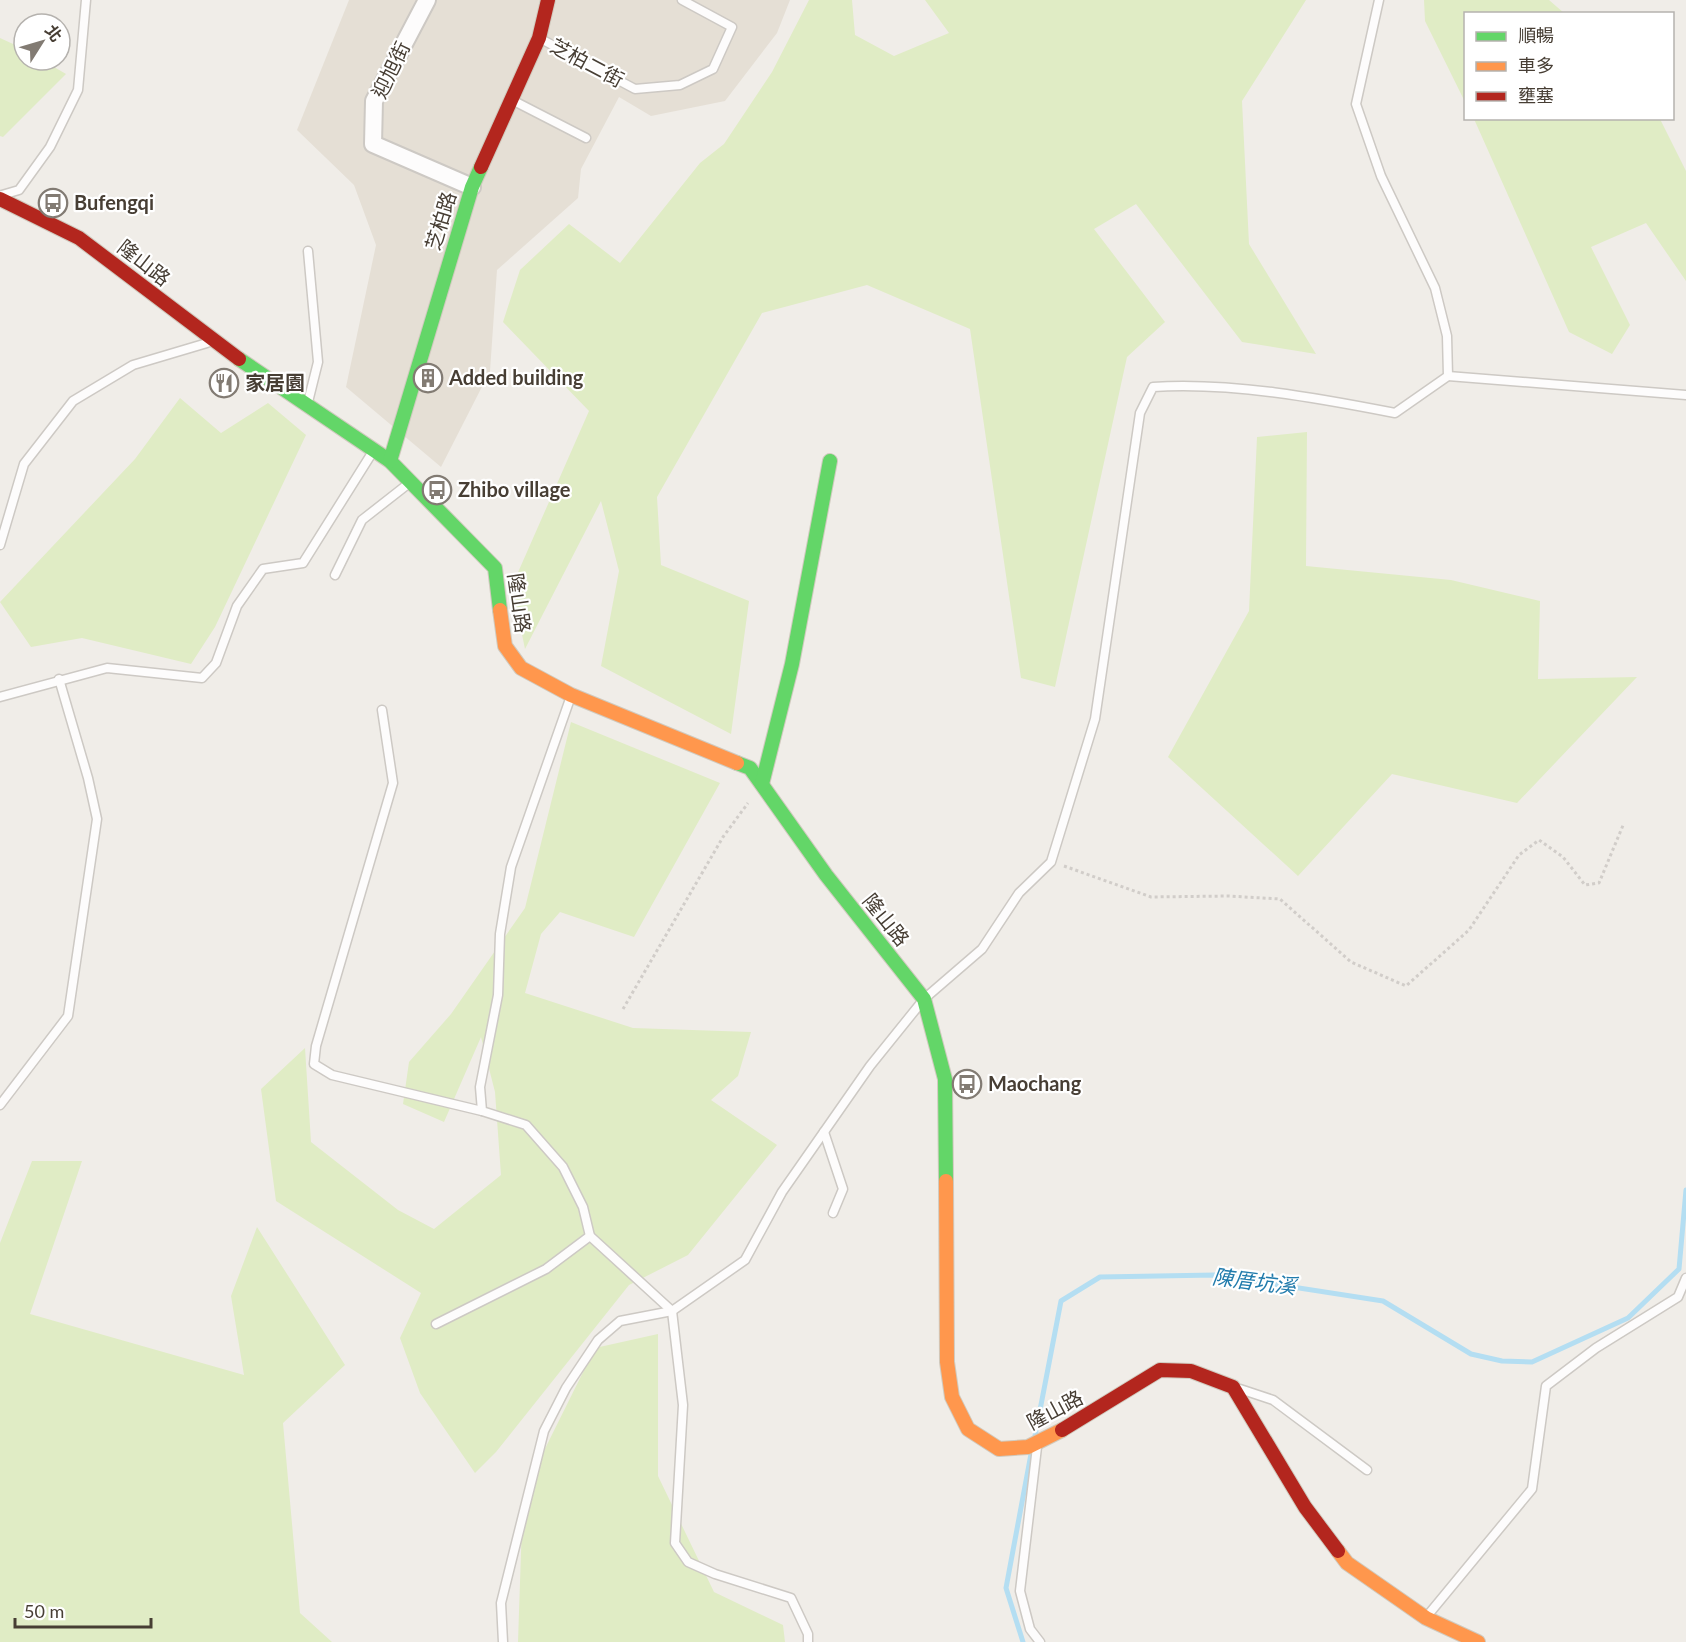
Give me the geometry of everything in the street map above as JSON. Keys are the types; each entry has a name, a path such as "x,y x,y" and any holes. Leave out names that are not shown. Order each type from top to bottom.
{"street":[{"name":"迎旭街","path":"427,0 374,100 373,144 472,187"},
{"name":"芝柏路","path":"390,461 472,187 539,38 548,0"},
{"name":"隆山路","path":"0,197 79,238 213,341 390,461 495,568 505,646 521,668 571,695 750,768 826,875 924,999 945,1079 947,1362 952,1397 968,1429 999,1449 1034,1444 1081,1420 1160,1370 1191,1371 1233,1387"},
{"path":"762,784 777,731 800,628 830,461"},
{"path":"1233,1387 1305,1507 1347,1563 1426,1618 1478,1642"}],"lane":[{"path":"0,197 19,190 50,147 78,90 86,0"},
{"name":"芝柏二街","path":"539,38 635,89 680,85 713,69 732,27 682,0"},
{"path":"1379,0 1356,104 1381,177 1435,288 1448,336 1448,376"},
{"path":"511,100 586,138"},
{"path":"307,405 318,362 308,251"},
{"path":"0,545 24,464 73,401 133,365 213,341"},
{"path":"503,1642 501,1603 548,1422 566,1388 598,1340 620,1321 672,1311 745,1260 782,1192 870,1066 924,999 982,949 1020,893 1051,862 1095,719 1140,413 1153,387 1187,384 1330,400 1395,412 1448,376 1686,395"},
{"path":"0,697 107,668 202,678 216,663 237,606 263,569 303,563 375,449"},
{"path":"335,575 362,520 410,482"},
{"path":"0,1106 68,1016 97,819 88,778 59,680"},
{"path":"482,1111 480,1087 498,995 501,934 511,867 571,695"},
{"path":"382,710 393,783 316,1046 314,1064 332,1075 482,1111 526,1125 563,1167 584,1207 590,1236 672,1311 683,1405 675,1544 688,1562 716,1574 791,1598 808,1634 808,1642"},
{"path":"824,1132 843,1189 834,1213"},
{"path":"436,1324 546,1269 590,1236"},
{"path":"1426,1618 1532,1489 1546,1386 1596,1348 1678,1297 1686,1278"},
{"path":"1233,1387 1273,1400 1367,1470"},
{"path":"1034,1444 1020,1591 1030,1629 1040,1642"}],"path":[{"path":"623,1009 723,837 762,784"},
{"path":"1051,862 1151,897 1228,896 1280,899 1351,962 1406,986 1469,930 1519,855 1539,840 1563,857 1585,885 1599,883 1624,823"}],"shaded area":[{"path":"349,0 790,0 777,33 725,101 651,116 619,97 581,169 578,198 497,270 490,371 441,467 346,387 376,245 354,185 297,130"}],"green space":[{"path":"809,0 852,0 855,35 894,56 949,33 925,0 1306,0 1242,101 1249,244 1316,354 1242,342 1136,204 1094,229 1165,322 1127,357 1055,687 1021,678 970,329 867,285 762,313 657,497 661,565 749,601 731,734 601,666 619,571 601,501 525,649 512,586 589,411 503,322 520,270 569,224 620,263 700,163 724,144 772,72"},
{"path":"1424,0 1549,0 1563,12 1464,12 1464,100 1425,21"},
{"path":"0,38 12,44 12,72 63,72 66,74 3,137 0,136"},
{"path":"1474,120 1660,120 1686,171 1686,281 1646,223 1591,247 1630,325 1612,354 1569,332"},
{"path":"180,398 221,433 268,403 306,435 215,627 191,664 82,638 31,647 0,602 135,459"},
{"path":"1307,432 1306,566 1451,580 1540,601 1538,679 1637,677 1517,803 1392,774 1298,876 1168,757 1249,611 1257,437"},
{"path":"571,722 720,783 634,937 560,912 541,934 525,993 633,1028 751,1032 738,1076 711,1100 777,1145 688,1255 629,1285 496,1452 475,1473 420,1393 400,1338 421,1293 276,1201 261,1089 305,1048 311,1142 398,1210 434,1229 501,1175 495,1092 481,1037 444,1122 403,1104 409,1062 451,1014 525,908"},
{"path":"32,1161 82,1161 30,1314 244,1375 231,1296 257,1227 345,1365 283,1423 300,1613 332,1642 0,1642 0,1243"},
{"path":"658,1334 658,1476 714,1592 783,1625 785,1642 518,1642 523,1493 595,1348"}],"waterway":[{"name":"陳厝坑溪","path":"1035,1436 1061,1301 1100,1277 1215,1275 1383,1301 1471,1354 1502,1361 1532,1362 1628,1318 1679,1269 1686,1190"},
{"name":"陳厝坑溪","path":"1023,1642 1006,1588 1031,1454"}],"traffic: fast":[{"path":"390,461 472,187 481,167"},
{"path":"239,359 390,461 495,568 500,610"},
{"path":"762,784 792,664 830,461"},
{"path":"737,763 750,768 826,875 924,999 945,1079 946,1181"}],"traffic: slow":[{"path":"500,610 505,646 521,668 571,695 737,763"},
{"path":"946,1181 947,1362 952,1397 968,1429 999,1449 1028,1447 1062,1430"},
{"path":"1338,1551 1347,1563 1426,1618 1478,1642"}],"traffic: jam":[{"path":"481,167 539,38 548,0"},
{"path":"0,199 79,238 239,359"},
{"path":"1062,1430 1160,1370 1191,1371 1233,1387 1305,1507 1338,1551"}],"place":[{"name":"Bufengqi","path":"53,203"},
{"name":"Added building","path":"428,378"},
{"name":"家居園","path":"224,383"},
{"name":"Zhibo village","path":"437,490"},
{"name":"Maochang","path":"967,1084"}]}
